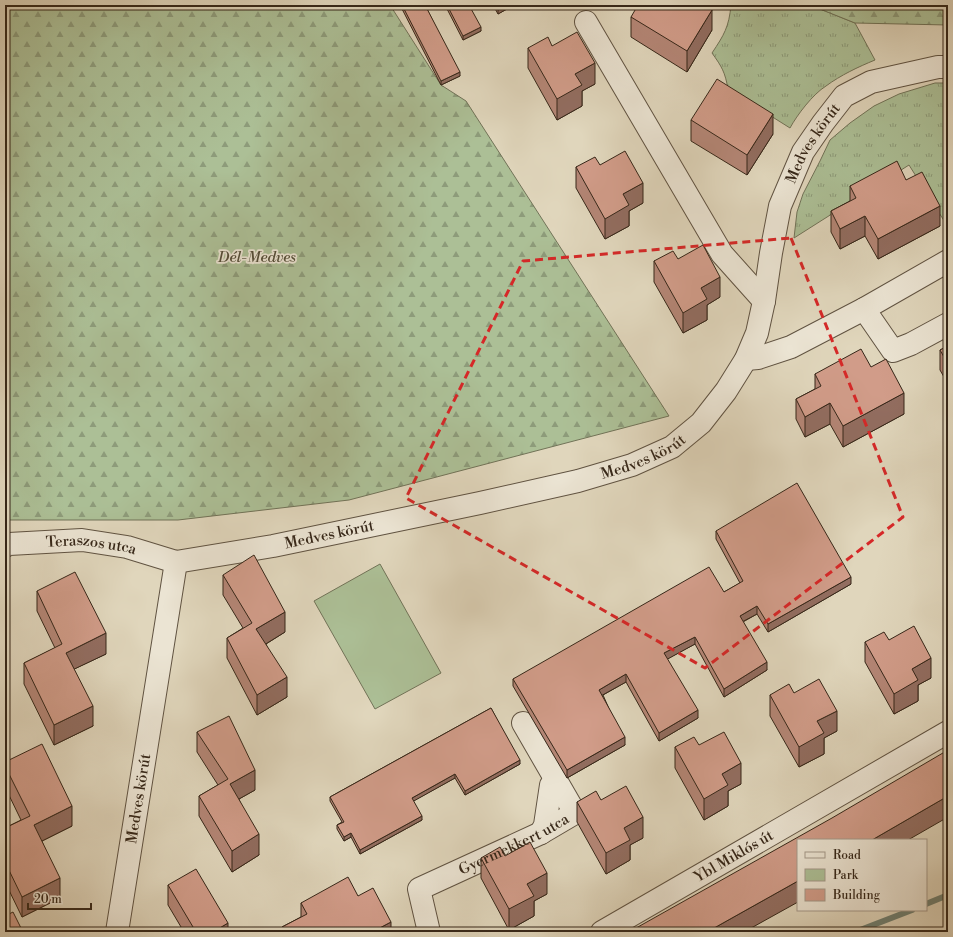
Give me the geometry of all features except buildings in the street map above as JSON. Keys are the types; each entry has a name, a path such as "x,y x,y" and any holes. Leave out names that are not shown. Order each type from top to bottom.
{"street":[{"path":"586,22 722,254 764,301"},
{"name":"Medves körút","path":"117,932 176,562 273,546 578,481 632,465 672,446 701,423 726,391 746,359 757,333 780,206 803,152 823,123 844,96 871,82 938,66 948,66"},
{"path":"746,359 758,358 791,347 864,309 948,261"},
{"path":"864,309 893,351 911,344 948,324"},
{"name":"Teraszos utca","path":"5,546 8,544 82,540 127,547 176,562"},
{"name":"Gyermekkert utca","path":"429,932 419,890 541,833 575,813 523,722"},
{"name":"Ybl Miklós út","path":"602,932 948,732"}],"highlighted area":[{"path":"791,238 903,517 705,668 406,498 523,261"}],"green space":[{"name":"Dél-Medves","path":"5,5 390,5 441,85 466,101 669,416 349,500 178,520 5,520"},
{"path":"731,5 810,5 855,23 875,60 856,68 832,82 816,94 806,105 790,128 728,89 723,70 712,53 725,30 729,19"},
{"path":"810,5 948,5 948,25 855,23"},
{"path":"935,83 948,83 948,227 909,165 794,238 797,212 803,194 830,140 850,123 874,106 899,94"},
{"path":"380,564 441,673 375,709 314,601"}],"waterway":[{"path":"927,904 948,895"},
{"path":"855,932 909,911"}]}
